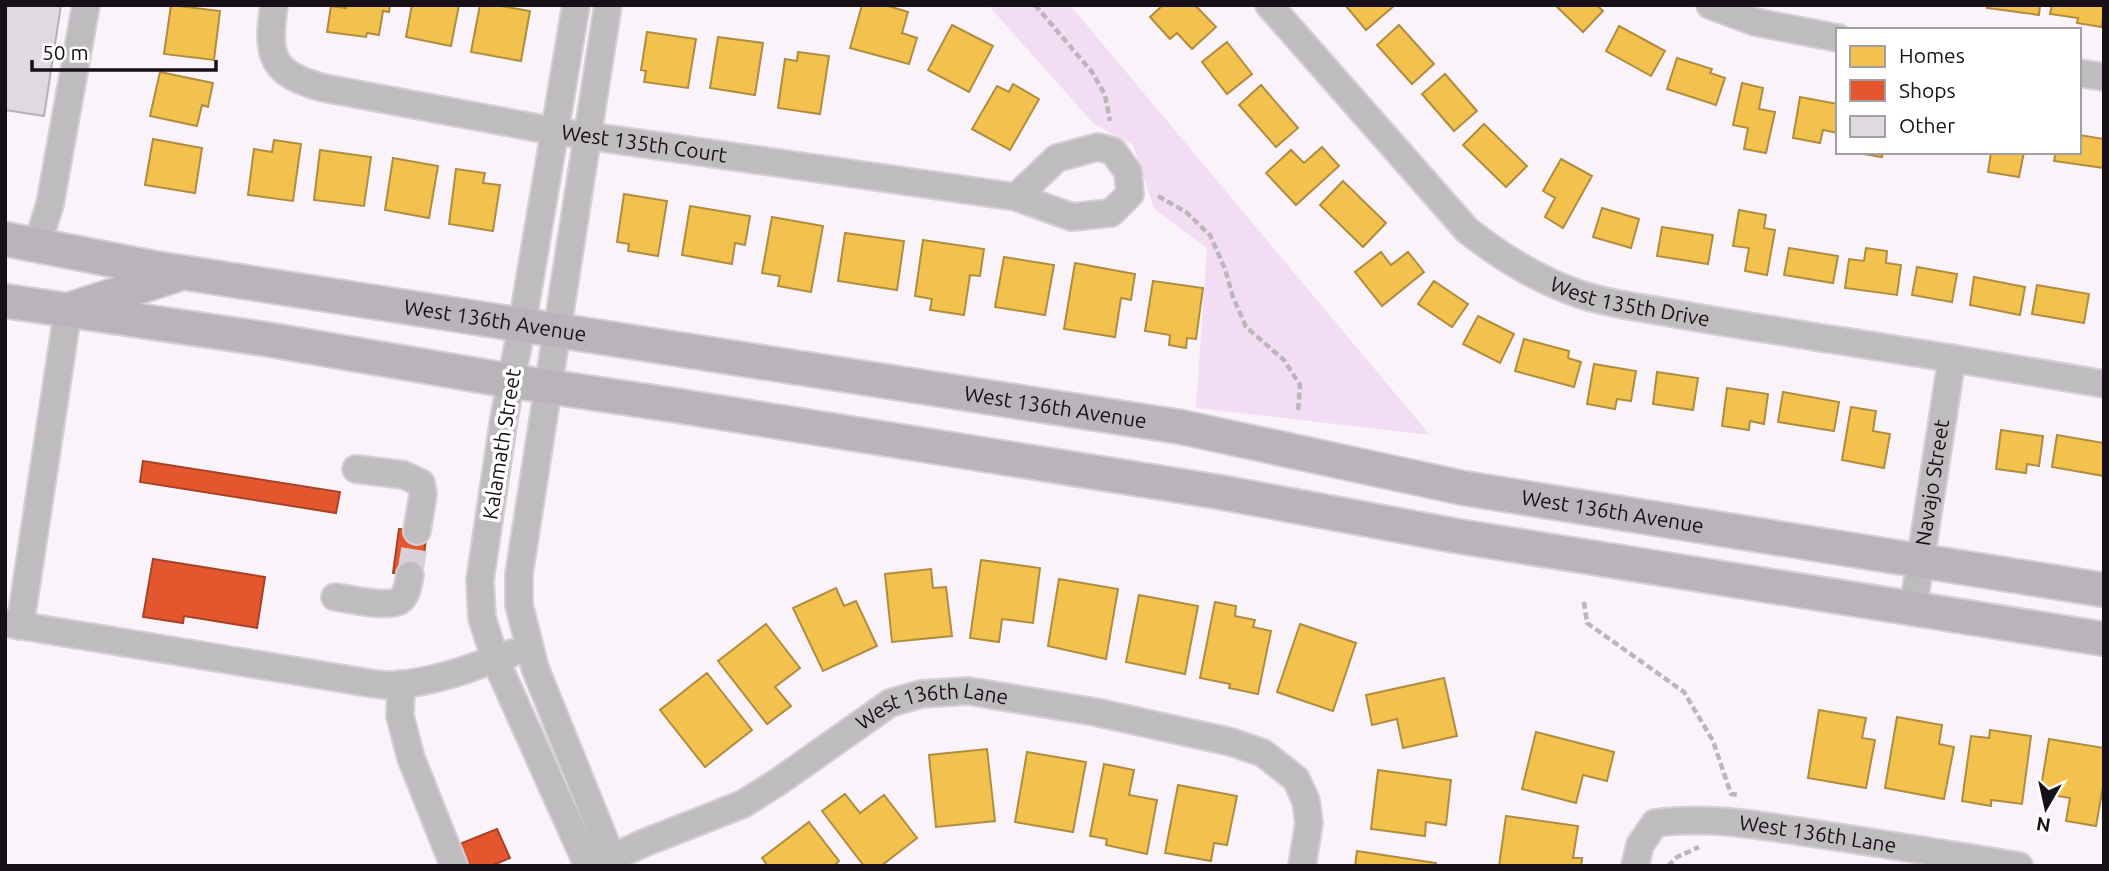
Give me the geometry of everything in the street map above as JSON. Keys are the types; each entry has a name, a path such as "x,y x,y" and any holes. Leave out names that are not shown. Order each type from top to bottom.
{"main road":[{"name":"West 136th Avenue","path":"5,239 182,273 1181,428 1463,488 2104,590"},
{"path":"5,259 37,246"},
{"path":"68,310 182,273"},
{"path":"5,301 265,339 511,381 1219,492 1457,537 2104,639"}],"street":[{"path":"37,246 50,204 86,5"},
{"name":"West 135th Court","path":"274,5 271,39 273,54 280,67 289,76 324,88 554,131 1016,197"},
{"name":"Kalamath Street","path":"576,5 504,418 480,580 482,618 495,659 602,864"},
{"name":"Kalamath Street","path":"602,864 528,647 519,605 519,574 608,5"},
{"name":"West 135th Drive","path":"1269,5 1467,230 1489,248 1531,274 1583,295 1619,304 2104,384"},
{"path":"1710,5 1755,22 1836,38"},
{"path":"2081,73 2104,77"},
{"path":"68,310 13,624 394,686 432,680 528,647"},
{"name":"Navajo Street","path":"1913,609 1952,358"},
{"path":"356,469 404,475 421,482 423,494 417,531"},
{"path":"335,597 390,604 399,601 405,594 410,575"},
{"path":"401,684 400,716 411,758 454,866"},
{"name":"West 136th Lane","path":"602,864 644,843 743,804 890,703 920,694 968,691 1095,712 1231,742 1263,753 1296,779 1306,801 1309,823 1302,866"},
{"name":"West 136th Lane","path":"1635,866 1640,845 1655,823 1684,819 1715,821 1933,859 2019,866"}],"path":[{"path":"1035,5 1092,72 1105,94 1110,121"},
{"path":"1158,196 1186,212 1210,235 1246,327 1284,360 1300,385 1298,412"},
{"path":"1584,602 1587,623 1684,692 1713,741 1731,794 1744,796"},
{"path":"1668,866 1693,848 1708,845"}],"shaded area":[{"path":"988,5 1070,5 1430,435 1196,408 1207,248 1154,209 1133,145 1093,123"}],"building: Homes":[{"path":"171,5 220,11 214,60 164,54"},
{"path":"346,5 390,5 389,12 383,11 379,35 367,33 366,37 327,32 331,6 346,8"},
{"path":"412,5 459,5 451,46 406,37"},
{"path":"480,5 530,11 521,61 471,52"},
{"path":"862,5 885,5 908,12 902,33 917,38 909,64 850,48"},
{"path":"1163,5 1195,5 1216,27 1192,49 1177,33 1170,39 1150,17"},
{"path":"1345,5 1395,5 1366,30"},
{"path":"1555,5 1597,5 1603,11 1583,32"},
{"path":"1988,5 2040,5 2039,15 1987,8"},
{"path":"2052,5 2104,5 2102,27 2077,23 2078,18 2050,14"},
{"path":"952,25 993,46 969,92 928,70"},
{"path":"1399,25 1434,64 1412,84 1377,45"},
{"path":"1619,26 1665,51 1651,76 1606,51"},
{"path":"647,32 696,39 688,88 644,82 646,71 641,70"},
{"path":"718,37 763,43 755,95 710,88"},
{"path":"1227,42 1252,74 1227,94 1202,62"},
{"path":"798,52 829,56 820,114 778,108 785,59 797,61"},
{"path":"1677,58 1712,69 1710,73 1725,78 1716,105 1667,89"},
{"path":"160,72 213,83 208,107 202,105 197,126 150,116"},
{"path":"1445,74 1477,111 1454,131 1422,94"},
{"path":"1742,83 1763,88 1759,109 1775,112 1766,153 1744,149 1748,128 1733,125"},
{"path":"1013,84 1039,99 1010,150 972,129 997,86 1009,92"},
{"path":"1261,85 1298,128 1276,147 1239,105"},
{"path":"1800,97 1836,104 1836,133 1823,130 1820,143 1793,138"},
{"path":"1484,124 1527,166 1506,187 1463,145"},
{"path":"2081,135 2104,139 2104,168 2054,161 2056,154 2081,154"},
{"path":"153,139 202,148 195,193 145,185"},
{"path":"274,140 301,144 293,201 248,195 254,149 272,152"},
{"path":"1322,147 1339,166 1296,205 1266,173 1291,150 1304,163"},
{"path":"320,150 371,157 364,206 314,200"},
{"path":"1991,154 2024,154 2019,177 1988,172"},
{"path":"393,158 438,166 429,218 385,210"},
{"path":"1561,159 1592,176 1563,228 1545,217 1555,198 1543,191"},
{"path":"456,169 485,173 483,183 500,185 493,231 449,224"},
{"path":"1343,181 1386,223 1363,247 1320,205"},
{"path":"624,194 667,201 658,256 628,251 629,244 617,242"},
{"path":"690,206 750,216 745,245 735,243 732,264 682,255"},
{"path":"1602,208 1639,219 1631,248 1593,237"},
{"path":"1739,210 1766,215 1764,228 1775,230 1767,275 1745,271 1749,248 1733,246"},
{"path":"772,217 823,226 811,292 778,286 780,276 762,273"},
{"path":"1662,227 1713,235 1708,264 1657,256"},
{"path":"845,233 904,241 897,290 838,281"},
{"path":"923,240 984,249 980,276 970,275 964,315 930,310 932,299 915,296"},
{"path":"1789,248 1838,256 1833,283 1784,275"},
{"path":"1866,248 1887,251 1886,263 1901,265 1897,295 1845,288 1849,259 1864,261"},
{"path":"1381,252 1391,265 1408,252 1424,272 1382,306 1355,272"},
{"path":"1004,257 1054,265 1045,315 995,307"},
{"path":"1075,263 1135,274 1131,300 1121,298 1115,337 1064,329"},
{"path":"1917,267 1957,274 1952,302 1912,295"},
{"path":"1974,277 2025,287 2020,315 1970,305"},
{"path":"1153,281 1203,288 1196,339 1187,338 1186,348 1169,345 1170,335 1145,331"},
{"path":"1434,281 1468,304 1452,327 1418,304"},
{"path":"2037,285 2089,294 2084,323 2032,314"},
{"path":"1478,316 1514,334 1500,363 1463,344"},
{"path":"1524,339 1569,351 1568,358 1581,362 1574,387 1515,371"},
{"path":"1594,364 1636,371 1631,401 1617,399 1615,409 1587,404"},
{"path":"1657,372 1698,378 1693,410 1653,404"},
{"path":"1727,388 1768,394 1764,424 1750,421 1749,430 1722,426"},
{"path":"1783,392 1839,402 1834,431 1778,422"},
{"path":"1851,407 1876,411 1873,431 1890,434 1884,468 1842,460"},
{"path":"2001,430 2043,436 2039,466 2027,464 2026,473 1996,469"},
{"path":"2057,435 2104,443 2104,476 2052,467"},
{"path":"981,560 1040,568 1033,623 1002,619 999,642 970,638"},
{"path":"931,569 933,588 946,587 952,636 892,642 885,574"},
{"path":"1059,579 1118,589 1106,659 1048,646"},
{"path":"836,588 844,606 856,601 877,646 823,671 793,608"},
{"path":"1139,595 1198,606 1185,674 1126,662"},
{"path":"1215,602 1236,606 1235,616 1255,620 1253,627 1271,631 1258,694 1229,688 1230,684 1200,678"},
{"path":"766,624 800,668 775,687 791,706 767,724 718,661"},
{"path":"1300,624 1356,643 1333,711 1277,692"},
{"path":"707,673 752,730 705,767 660,710"},
{"path":"1444,678 1457,736 1403,748 1397,719 1372,725 1366,695"},
{"path":"1819,710 1866,718 1862,738 1875,740 1866,788 1808,778"},
{"path":"1897,717 1942,725 1939,744 1954,747 1944,799 1885,788"},
{"path":"1990,730 2031,736 2022,804 1991,800 1991,806 1962,801 1971,736 1989,738"},
{"path":"1536,732 1614,752 1607,781 1583,775 1576,803 1522,789"},
{"path":"2049,739 2104,748 2104,781 2096,826 2066,821 2070,798 2040,793"},
{"path":"987,749 995,821 936,827 929,755"},
{"path":"1027,752 1086,762 1073,832 1015,822"},
{"path":"1104,764 1134,770 1129,795 1157,800 1147,854 1106,845 1107,839 1090,836"},
{"path":"1378,770 1451,780 1446,825 1426,822 1425,836 1371,829"},
{"path":"1178,785 1237,796 1227,845 1214,843 1211,861 1165,853"},
{"path":"845,794 860,813 884,795 917,838 881,866 864,866 822,811"},
{"path":"1506,816 1578,826 1573,858 1582,858 1581,866 1499,866"},
{"path":"809,822 839,861 834,866 768,866 762,858"},
{"path":"1357,851 1436,863 1435,866 1355,866"}],"building: Shops":[{"path":"143,461 340,492 336,513 140,482"},
{"path":"399,529 427,532 421,577 393,573"},
{"path":"153,559 265,577 257,628 184,616 183,623 143,617"},
{"path":"497,829 510,858 491,866 466,866 457,845"}],"building: Other":[{"path":"5,5 61,5 44,116 5,110"}],"tunnel":[{"path":"410,575 417,531"}]}
